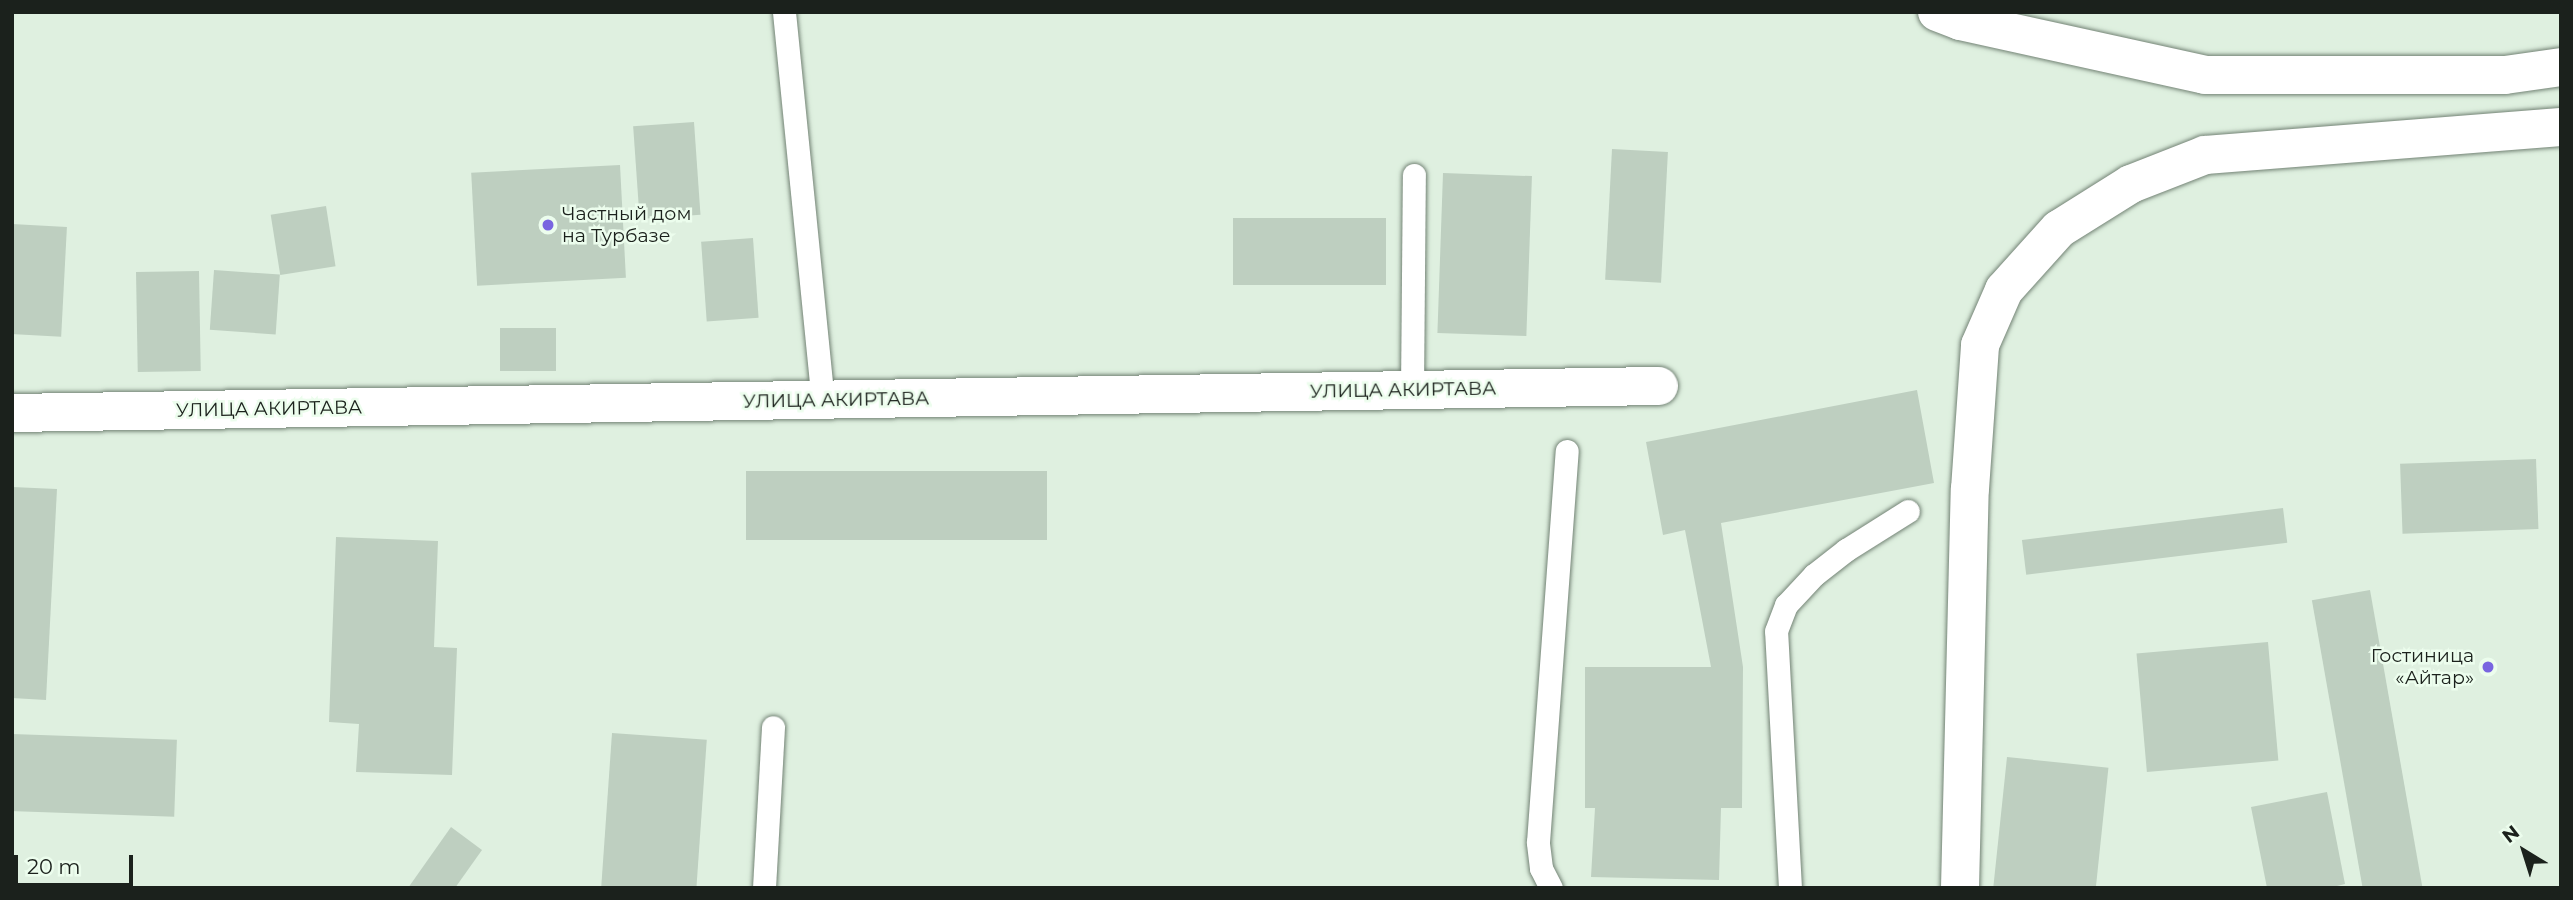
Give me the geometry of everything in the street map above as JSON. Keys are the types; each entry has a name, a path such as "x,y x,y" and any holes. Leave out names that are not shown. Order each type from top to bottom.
{"street":[{"path":"1937,12 1960,21 2205,75 2505,75 2561,66"},
{"path":"1960,888 1970,489 1979,358 1980,345 2004,290 2059,229 2131,184 2205,155 2561,127"},
{"name":"УЛИЦА АКИРТАВА","path":"12,413 1659,386"}],"lane":[{"path":"784,12 822,400"},
{"path":"1412,390 1414,175"},
{"path":"1550,888 1541,869 1538,842 1567,451"},
{"path":"1790,888 1776,631 1786,605 1814,575 1846,550 1908,512"},
{"path":"764,888 773,727"}],"building":[{"path":"694,122 700,215 640,219 633,126"},
{"path":"1612,149 1668,152 1661,283 1605,280"},
{"name":"Частный дом на Турбазе","path":"620,165 626,278 477,286 471,173"},
{"path":"1443,173 1532,176 1526,336 1437,333"},
{"path":"326,206 336,266 280,275 271,215"},
{"path":"1233,218 1386,218 1386,285 1233,285"},
{"path":"12,224 67,227 61,337 12,334"},
{"path":"753,238 759,318 707,321 701,242"},
{"path":"214,270 280,275 276,334 210,330"},
{"path":"199,271 201,371 138,372 136,272"},
{"path":"500,328 556,328 556,371 500,371"},
{"path":"1917,390 1934,483 1721,523 1743,667 1742,808 1721,808 1719,880 1591,877 1595,808 1585,808 1585,667 1711,667 1685,530 1663,535 1646,442"},
{"path":"2536,459 2538,529 2403,534 2400,464"},
{"path":"746,471 1047,471 1047,540 746,540"},
{"path":"12,487 57,489 46,700 12,698"},
{"path":"2283,508 2287,543 2026,575 2022,540"},
{"path":"336,537 438,541 434,647 457,648 452,775 356,772 359,724 329,722"},
{"path":"2370,590 2422,887 2363,888 2312,600"},
{"path":"2268,642 2278,761 2147,772 2137,654"},
{"path":"612,733 707,740 696,888 601,888"},
{"path":"12,734 177,740 174,817 12,811"},
{"path":"2007,757 2108,768 2096,888 1993,888"},
{"path":"2327,792 2345,884 2329,888 2267,888 2251,807"},
{"path":"451,827 482,850 455,888 408,888"}],"place":[{"name":"Частный дом на Турбазе","path":"548,225"},
{"name":"Гостиница «Айтар»","path":"2488,667"}]}
